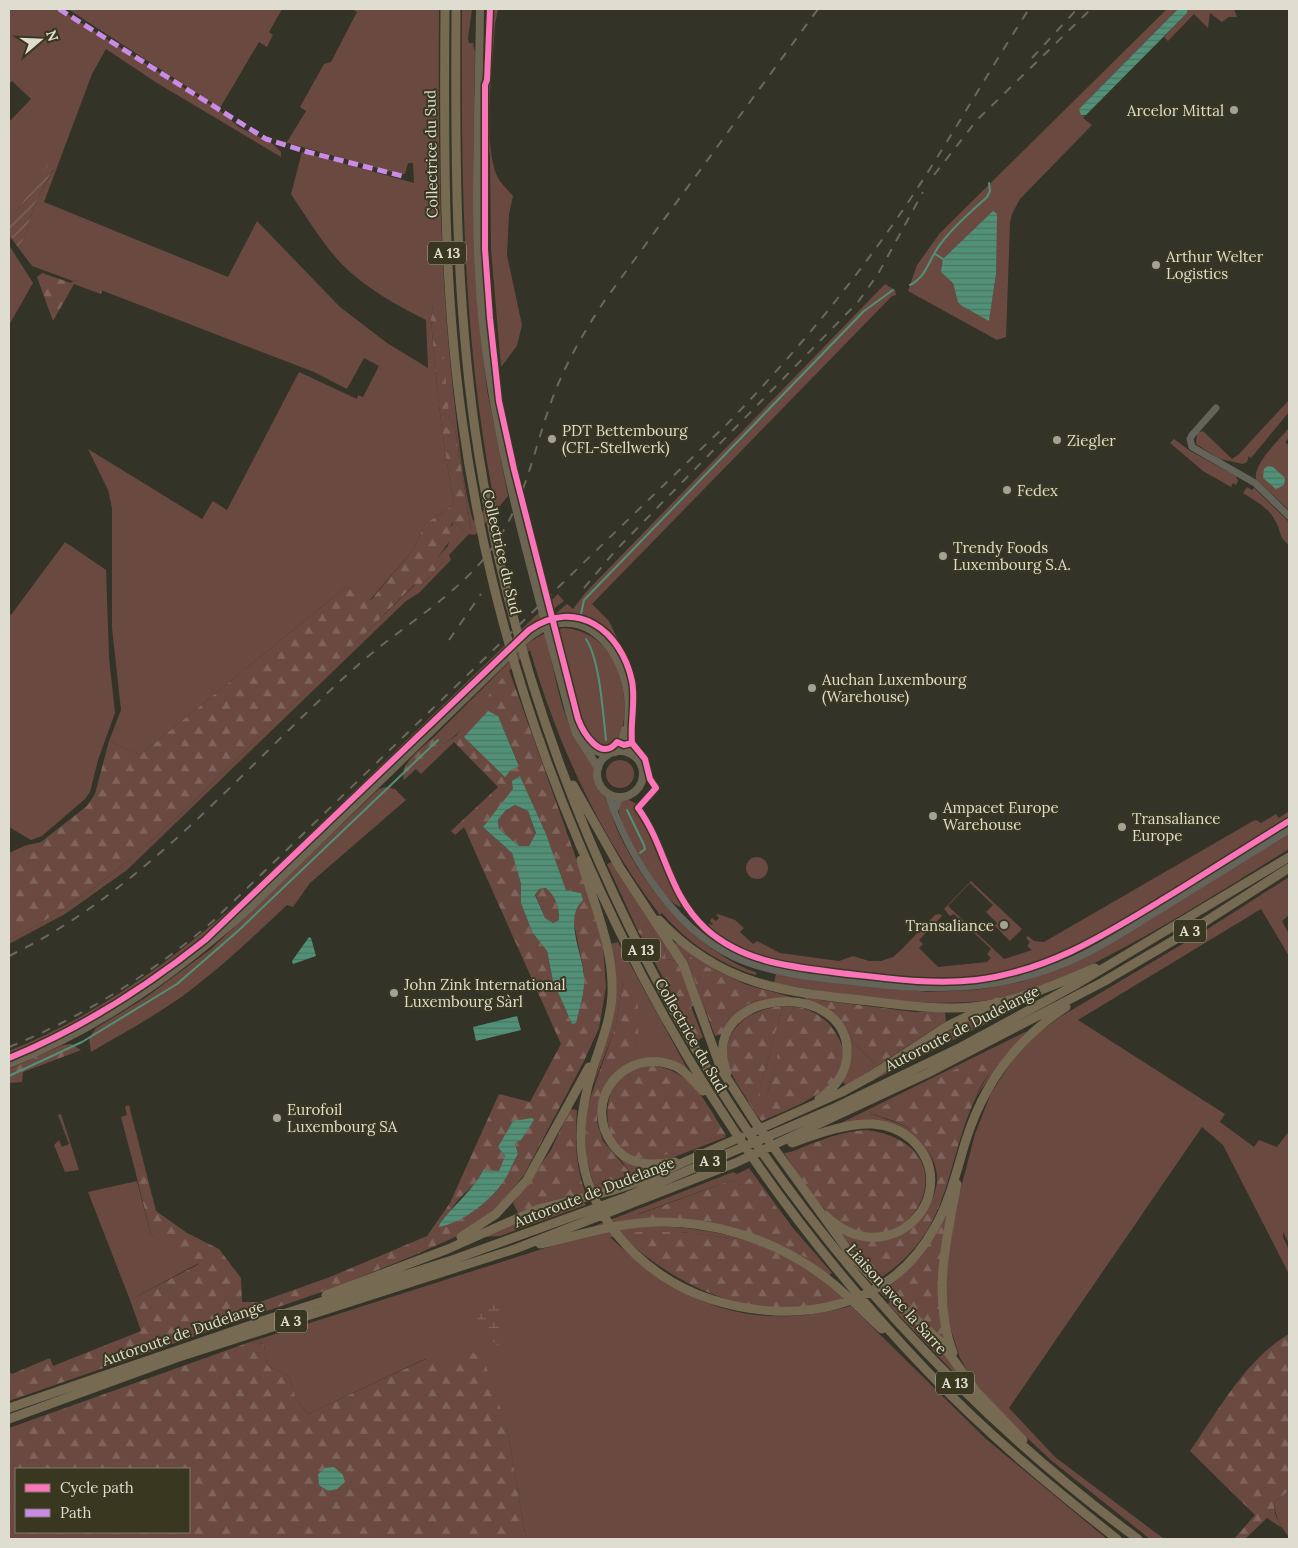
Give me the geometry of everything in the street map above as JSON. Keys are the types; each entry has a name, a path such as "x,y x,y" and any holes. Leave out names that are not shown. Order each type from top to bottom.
{"highway":[{"name":"Collectrice du Sud","path":"445,9 444,133 448,268 453,339 462,421 479,515 515,664 547,762 571,824 609,911 640,973 716,1105 756,1165"},
{"name":"Collectrice du Sud","path":"456,9 455,182 458,262 464,337 472,409 488,506 524,656 559,761 596,855 647,963 677,1019 744,1127 767,1160"},
{"name":"A 3","path":"559,761 620,868 641,900 691,949 718,967 745,980 813,994 901,1005 972,1007 1042,991 1125,955"},
{"name":"A 3","path":"571,824 604,928 611,973 612,996 609,1016 584,1104 581,1126 583,1158 587,1179 598,1205 622,1241 656,1271 702,1296 736,1307 769,1312 802,1312 822,1309 869,1293 893,1277 919,1252 935,1227 976,1113 1003,1063 1041,1024 1103,982"},
{"name":"Autoroute de Dudelange","path":"9,1408 274,1317 455,1259 635,1194 832,1109 935,1059 1077,984 1289,857"},
{"name":"Autoroute de Dudelange","path":"9,1419 176,1358 515,1249 735,1163 928,1073 1103,982 1203,923 1289,868"},
{"name":"A 13","path":"641,900 683,964 721,1069 733,1090 807,1197 852,1256 875,1282 930,1331 989,1406 1042,1462"},
{"name":"A 13","path":"733,1090 725,1067 724,1042 732,1024 740,1016 758,1006 776,1001 796,1002 816,1008 827,1015 842,1032 847,1050 847,1061 840,1079 830,1090 794,1114"},
{"name":"A 3","path":"274,1317 418,1259 448,1249 519,1216 556,1204 626,1186 794,1114 864,1080 947,1026 997,1002"},
{"name":"A 3","path":"418,1259 479,1226 512,1198 527,1180 599,1049"},
{"name":"A 3","path":"692,1158 650,1165 627,1158 616,1149 604,1130 601,1112 604,1095 609,1085 625,1070 648,1062 663,1063 675,1066 688,1075 716,1105"},
{"name":"A 3","path":"735,1163 818,1134 851,1126 873,1124 893,1128 908,1136 921,1151 929,1172 928,1197 914,1220 902,1230 878,1238 865,1238 846,1231 807,1197"},
{"name":"Liaison avec la Sarre","path":"767,1160 808,1216 866,1287 962,1390 1016,1442 1138,1539"},
{"name":"A 3","path":"958,1365 947,1334 942,1290 946,1248 960,1160"},
{"name":"Liaison avec la Sarre","path":"756,1165 852,1294 991,1434 1040,1478 1117,1539"},
{"name":"A 3","path":"515,1249 604,1228 631,1224 665,1222 696,1225 732,1231 770,1245 811,1267 852,1294"}],"main road":[{"path":"480,9 478,168 481,293 490,380 508,471 572,724 598,768 599,783 608,794 623,835 650,880 690,925 729,954 768,969 792,974 929,989 955,989 997,984 1028,976 1068,962 1126,931 1289,830"},
{"path":"1216,408 1192,435 1190,443 1192,447 1255,483 1289,516"},
{"path":"9,1064 64,1040 106,1017 164,980 208,945 300,860 524,641 541,629 556,624 574,624 586,627 606,641 621,667 625,682 629,753"},
{"path":"615,752 621,744 627,724"},
{"path":"584,746 607,755"},
{"path":"598,768 607,755 615,752 629,753 640,762 643,776 638,789 632,794 620,797 608,794"},
{"path":"614,811 620,797"}],"green space":[{"path":"9,9 59,9 219,110 239,127 273,144 281,152 281,157 157,83 106,49 92,74 44,202 228,277 257,221 340,307 387,343 428,368 426,320 373,290 349,271 328,248 291,194 302,152 414,183 413,163 408,163 405,174 395,173 267,137 287,142 306,111 300,107 324,64 331,62 357,12 352,9 439,9 439,152 442,248 448,343 461,457 473,521 494,500 475,378 463,194 462,9 472,9 468,39 469,43 473,43 475,52 473,169 480,333 487,390 508,496 475,535 469,534 449,555 451,560 419,593 406,601 127,870 65,914 9,944 9,940 43,922 104,880 160,833 415,585 421,585 444,561 438,557 448,546 453,522 467,532 471,529 454,422 450,421 433,304 431,319 435,366 443,435 454,503 452,506 425,524 413,550 370,600 346,587 140,755 109,741 121,710 112,628 112,508 108,490 88,449 202,519 213,501 227,510 299,372 357,399 358,395 363,397 379,366 364,358 347,389 314,372 75,280 73,281 32,266 20,250 35,204 53,170 47,166 19,208 9,219 9,122 31,99 12,81 9,84"},
{"path":"68,9 282,9 269,32 273,35 267,47 259,42 220,108"},
{"path":"488,9 498,9 495,24 489,118 491,155 496,175 513,196 509,214 507,255 522,325 517,346 501,367 491,249 490,153 484,153 483,180 490,317 497,378 514,469 512,470 495,375 485,279 482,182 482,85 485,80"},
{"path":"1167,9 1178,9 1079,109 1083,116 1086,115 1083,118 1092,125 1020,199 1012,214 1010,223 1006,337 997,340 908,291 917,265 940,233","holes":["995,212 996,274 989,320 969,310 961,303 953,283"]},
{"path":"1187,9 1234,9 1237,17 1229,17 1222,22 1210,13 1208,28 1194,14 1168,41 1164,37 1187,13"},
{"path":"47,165 53,169 35,204 20,250 9,235 9,219 19,208"},
{"path":"9,245 33,283 9,325"},
{"path":"42,273 71,283 75,280 102,290 101,294 74,284 53,321 37,277"},
{"path":"885,284 895,290 896,295 892,296 592,604 609,621 618,640 589,621 562,616 549,619 567,604 573,609 586,592"},
{"path":"433,304 438,304 450,421 454,422 471,530 467,532 453,522 451,525 456,532 438,557 444,561 421,585 414,585 160,833 104,880 74,902 43,922 9,940 9,853 24,846 41,842 87,806 95,794 109,741 140,755 346,587 371,600 413,550 425,524 454,503 443,435 435,366 431,319"},
{"path":"1289,400 1289,412 1251,458 1249,456 1247,462 1243,464 1220,459 1196,444 1197,433 1203,431 1232,459 1239,454"},
{"path":"1289,428 1289,438 1285,442 1289,446 1289,510 1256,479 1256,473 1262,459"},
{"path":"1174,439 1190,451 1236,476 1238,481 1236,485 1233,483 1231,487 1203,471 1170,443"},
{"path":"1247,487 1252,490 1254,488 1289,522 1289,545 1282,537 1270,513 1262,505 1243,493"},
{"path":"65,542 106,570 109,657 115,713 98,760 90,792 85,799 42,836 31,840 9,827 9,614 11,615"},
{"path":"558,594 564,601 528,628 204,939 158,973 86,1019 36,1045 9,1056 9,1051 73,1021 133,985 216,921 243,898"},
{"path":"563,628 582,632 597,641 609,654 618,669 623,687 623,725 619,743 607,748 601,748 590,741 582,729 570,697 556,636 546,639 566,717 572,732 591,761 596,782 604,795 618,831 631,857 644,878 676,918 714,951 757,973 755,975 716,958 693,943 662,913 660,915 638,885 618,854 583,789 554,721 530,650 518,661 468,723 456,734 444,744 436,735 528,643 543,634"},
{"path":"509,670 592,903 603,946 606,987 599,1028 584,1061 524,1175 499,1206 478,1224 455,1237 415,1255 333,1288 9,1401 9,1372 12,1374 50,1358 53,1366 141,1331 130,1300 199,1264 151,1235 135,1170 137,1165 140,1164 145,1168 156,1211 187,1233 219,1249 241,1278 242,1302 260,1302 330,1277 427,1236 450,1203 499,1094 530,1102 561,1044 464,827 455,835 451,831 498,787 454,742 421,774 416,769 404,780 403,774 409,761 436,735 444,744 456,736","holes":["498,716 519,765 510,771","520,776 546,834 566,890 581,893 573,919 584,972 572,1024 553,981 547,951 532,932 521,903 521,884 512,853 483,827 514,789","532,1118 521,1139 515,1143 518,1154 491,1196 440,1221 475,1183 483,1170 499,1172 506,1156"]},
{"path":"620,760 630,764 634,774 630,784 620,788 610,784 606,774 610,764"},
{"path":"386,787 395,789 406,800 310,883 293,907 287,905 229,959 180,998 91,1052 89,1038 96,1028 145,998 211,949 379,789"},
{"path":"627,799 637,804 637,808 661,855 681,907 663,892 642,862 633,845 620,815 618,805 622,800"},
{"path":"515,805 528,811 536,834 529,846 519,846 499,829 498,820 505,811"},
{"path":"1289,811 1289,826 1104,939 1042,968 997,980 980,983 929,985 791,970 737,955 716,942 711,937 709,930 709,923 713,924 710,921 712,918 716,921 719,918 716,915 718,914 735,920 744,928 740,932 753,944 757,941 780,953 839,961 853,956 869,961 881,961 893,957 935,915 940,914 942,916 919,940 923,944 919,948 938,967 987,962 991,958 987,954 991,949 954,914 950,916 944,909 971,881 1022,929 1010,941 995,926 997,923 986,912 993,905 970,883 948,906 1004,959 1032,950 1027,946 1030,942 1026,938 1028,936 1034,941 1044,942 1253,821 1256,820 1261,823 1276,814 1279,818"},
{"path":"1289,834 1289,849 1186,912 1091,965 1025,992 989,1000 938,1003 853,996 774,983 776,974 928,992 976,990 1021,982 1060,969 1105,947"},
{"path":"757,857 765,860 768,868 765,876 757,879 749,876 746,868 749,860"},
{"path":"612,862 677,961 666,959 664,947 646,925 638,931 607,864"},
{"path":"1289,877 1289,915 1282,921 1289,934 1289,956 1261,909 1078,1020 1225,1114 1220,1122 1254,1147 1259,1140 1277,1147 1289,1131 1289,1243 1283,1232 1283,1237 1289,1250 1289,1274 1223,1145 1202,1127 1009,1408 1055,1457 1164,1539 1150,1539 1052,1461 979,1388 968,1372 960,1358 946,1314 946,1266 957,1203 975,1134 991,1093 1018,1052 1033,1037 1060,1017 1206,930"},
{"path":"547,888 555,898 558,910 559,920 553,923 545,918 535,894 539,889"},
{"path":"646,925 664,947 666,959 677,961 695,1004 691,1007 703,1037 697,1041 638,931"},
{"path":"678,941 716,970 747,985 791,997 774,999 723,1034 730,1014 754,1001 781,996 753,988 709,970 689,956 687,959 700,992 713,1036 692,976 675,944"},
{"path":"618,942 688,1070 672,1061 617,1072 603,1090 614,1066 638,1044 623,982 616,1025 593,1086 612,1016 615,982 610,944"},
{"path":"689,956 721,975 756,988 780,994 781,997 754,1001 730,1014 723,1034 715,1036 687,959"},
{"path":"630,978 638,1005 638,1044 614,1067 598,1105 597,1122 603,1141 632,1175 594,1185 587,1161 585,1136 587,1107 616,1025 623,982"},
{"path":"802,997 826,1001 820,1003 821,1005 844,1023 853,1042 877,1066 900,1052 905,1060 962,1022 1030,999 1031,1001 852,1091 842,1081 849,1067 851,1054 849,1042 844,1031 825,1012"},
{"path":"826,1001 915,1012 945,1011 946,1021 877,1066 853,1042 844,1023 821,1005 820,1003"},
{"path":"783,1006 794,1007 786,1022 781,1062 775,1066 766,1098 760,1099 760,1087"},
{"path":"783,1006 760,1087 760,1098 766,1098 775,1066 781,1062 777,1057 786,1022 794,1007 810,1011 830,1025 842,1047 843,1063 837,1077 810,1099 762,1121 753,1110 731,1071 727,1060 728,1043 737,1026 745,1019 763,1010"},
{"path":"1027,1031 1002,1060 976,1097 996,1060 870,1113 906,1127 923,1142 932,1158 934,1167 935,1185 933,1193 929,1160 922,1147 910,1133 841,1123"},
{"path":"71,1044 81,1050 23,1072 22,1082 9,1083 9,1069 63,1045"},
{"path":"982,1056 997,1060 980,1087 934,1219 921,1240 903,1260 880,1278 835,1228 873,1241 890,1240 900,1236 918,1222 925,1213 935,1192 937,1175 930,1154 922,1141 912,1131 898,1123 870,1113"},
{"path":"650,1065 677,1073 687,1081 704,1100 726,1135 696,1142 695,1146 658,1157 635,1157 624,1152 616,1144 611,1134 608,1122 610,1097 622,1077 632,1071"},
{"path":"129,1105 145,1168 140,1164 137,1165 135,1170 121,1117 127,1115 125,1107"},
{"path":"570,1109 577,1110 577,1153 582,1184 586,1194 538,1205 518,1213 513,1203 551,1150"},
{"path":"61,1114 79,1170 65,1172 54,1145 59,1140 62,1147 69,1144 58,1115"},
{"path":"867,1130 899,1140 918,1156 925,1176 923,1196 912,1215 896,1228 875,1234 851,1229 830,1215 813,1196 784,1153 840,1134"},
{"path":"725,1135 726,1137 659,1163 634,1157 661,1156 695,1142"},
{"path":"617,1155 629,1163 651,1168 652,1171 597,1191 594,1185 632,1175"},
{"path":"749,1168 793,1228 832,1273 828,1276 781,1247 741,1186 732,1180 638,1214 640,1220 592,1227 733,1172 737,1174"},
{"path":"752,1176 811,1254 808,1258 759,1237 640,1220 637,1215 732,1180 741,1186"},
{"path":"137,1181 151,1235 199,1263 130,1300 88,1192"},
{"path":"584,1202 586,1205 500,1236 484,1237 533,1216"},
{"path":"949,1207 944,1339 888,1287 924,1251"},
{"path":"646,1226 698,1230 748,1240 680,1232 624,1238 610,1237 637,1261 665,1281 692,1296 721,1308 750,1314 782,1316 815,1314 851,1306 986,1439 1107,1539 526,1539 507,1427 441,1365 425,1359 308,1414 296,1399 289,1376 267,1365 264,1344 250,1342 542,1249 594,1234"},
{"path":"632,1232 680,1232 748,1240 782,1255 813,1272 844,1299 811,1308 785,1309 759,1307 734,1301 710,1293 687,1282 644,1255 624,1238"},
{"path":"891,1301 930,1334 963,1377 960,1379 888,1304"},
{"path":"481,1303 497,1303 500,1306 501,1345 498,1346 489,1337 478,1321 478,1309"},
{"path":"1289,1334 1289,1491 1274,1502 1275,1514 1282,1528 1267,1518 1245,1539 1234,1539 1255,1515 1190,1451 1246,1371 1259,1357"},
{"path":"250,1342 264,1344 267,1365 289,1376 296,1399 308,1414 426,1359 441,1365 473,1352 486,1366 507,1427 526,1539 9,1539 9,1428"},
{"path":"1289,1491 1289,1537 1278,1521 1274,1502"}],"shaded area":[{"path":"1178,9 1187,9 1187,13 1086,115 1081,115 1079,109"},
{"path":"993,211 997,214 996,274 989,321 958,302 953,283 941,272 943,259"},
{"path":"1268,466 1273,467 1285,478 1284,485 1276,489 1263,478 1264,469"},
{"path":"488,711 498,716 519,766 510,771 505,777 464,737"},
{"path":"520,776 546,834 566,890 581,893 583,900 577,908 574,918 574,928 584,981 576,1023 572,1024 553,981 547,951 532,932 521,903 521,884 512,853 483,827 513,789 512,781","holes":["515,805 528,811 536,833 529,846 519,846 499,829 498,820 505,811","546,888 555,898 558,906 559,920 553,923 545,918 535,895 539,889"]},
{"path":"309,937 311,938 316,956 293,964 292,961"},
{"path":"517,1016 521,1030 476,1041 473,1027"},
{"path":"532,1118 534,1120 521,1140 515,1143 518,1154 507,1176 495,1193 469,1214 459,1220 439,1227 445,1217 474,1185 483,1170 499,1171 505,1156 498,1147 513,1121"},
{"path":"334,1467 343,1475 345,1482 337,1489 328,1491 319,1485 318,1474 325,1468"}],"waterway":[{"path":"910,285 921,277 947,236 987,197 990,191 989,183"},
{"path":"935,254 943,259"},
{"path":"581,614 584,600 864,311 893,290"},
{"path":"586,639 591,648 598,673 606,740"},
{"path":"9,1076 82,1042 177,984 238,931 438,740"},
{"path":"627,810 644,845 645,849 640,853"}],"railway":[{"path":"9,956 59,928 106,896 150,861 193,823 358,665 450,592 483,560 507,525 515,508 555,391 567,364 589,325 605,300 818,9"},
{"path":"9,1047 63,1022 115,993 165,959 212,922 727,424 800,344 867,260 925,177 1029,9"},
{"path":"1032,58 1077,9"},
{"path":"934,175 977,120 1091,9"},
{"path":"584,588 616,550 858,302 878,274 923,192"},
{"path":"449,640 481,594"}],"marked path":[{"path":"59,9 266,139 308,152 406,177"}],"cycle path":[{"path":"490,9 487,80 485,85 485,249 499,401 514,469 578,719 588,738 599,747 611,748 617,742 624,745 632,743"},
{"path":"9,1058 61,1034 111,1006 159,975 205,940 529,630 546,621 563,617 579,618 594,624 607,634 618,647 626,663 633,689 632,743 645,759 650,779 656,788 638,808 648,823 683,901 706,929 721,940 736,949 770,961 822,971 891,979 942,982 976,980 1003,975 1052,960 1099,937 1289,821"}],"place":[{"name":"Arcelor Mittal","path":"1234,110"},
{"name":"Arthur Welter Logistics","path":"1156,265"},
{"name":"PDT Bettembourg (CFL-Stellwerk)","path":"552,439"},
{"name":"Ziegler","path":"1057,440"},
{"name":"Fedex","path":"1007,490"},
{"name":"Trendy Foods Luxembourg S.A.","path":"943,556"},
{"name":"Auchan Luxembourg (Warehouse)","path":"812,688"},
{"name":"Ampacet Europe Warehouse","path":"933,816"},
{"name":"Transaliance Europe","path":"1122,827"},
{"name":"Transaliance","path":"1004,925"},
{"name":"John Zink International Luxembourg Sàrl","path":"394,993"},
{"name":"Eurofoil Luxembourg SA","path":"277,1118"}]}
